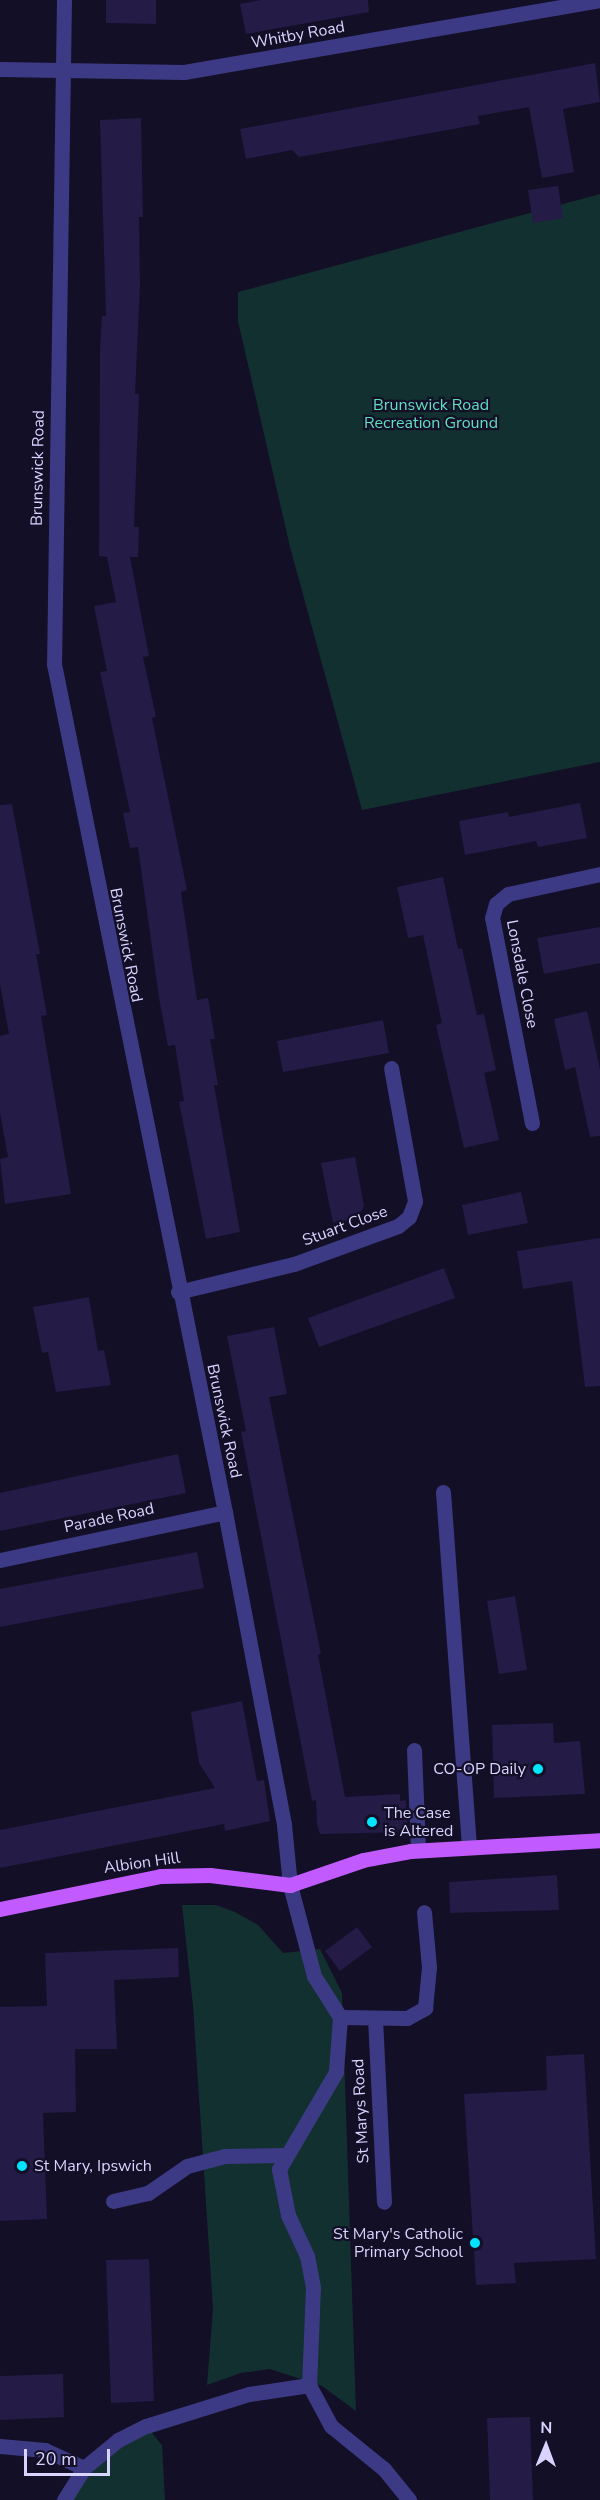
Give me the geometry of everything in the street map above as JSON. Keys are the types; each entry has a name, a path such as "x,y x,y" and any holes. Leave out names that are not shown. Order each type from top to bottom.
{"main road":[{"path":"290,1885 363,1860 418,1850 600,1840"},
{"name":"Albion Hill","path":"0,1909 161,1876 210,1875 290,1885"}],"street":[{"name":"Brunswick Road","path":"64,0 54,664 178,1292 225,1512 284,1825 290,1885"},
{"name":"Whitby Road","path":"0,69 134,73 202,69 600,0"},
{"name":"Lonsdale Close","path":"532,1123 492,918 496,904 508,894 600,874"},
{"name":"Stuart Close","path":"178,1292 294,1264 389,1229 409,1217 415,1201 391,1068"},
{"path":"443,1492 469,1846"},
{"name":"Parade Road","path":"0,1560 225,1512"},
{"path":"414,1750 418,1850"},
{"path":"290,1885 314,1976 340,2017 407,2018 425,2008 429,1985 424,1912"},
{"name":"St Marys Road","path":"309,2385 313,2287 307,2256 288,2215 280,2186 284,2155 325,2094 336,2072 340,2017"},
{"name":"St Marys Road","path":"375,2018 384,2202"},
{"path":"113,2201 148,2193 187,2166 225,2156 284,2155"},
{"path":"64,2500 84,2468 118,2440 146,2426 249,2394 309,2385 331,2426 384,2469 409,2500"},
{"path":"0,2446 45,2450 84,2468"}],"green space":[{"name":"Brunswick Road Recreation Ground","path":"600,194 600,762 362,810 290,547 238,321 238,292"},
{"path":"182,1905 216,1905 235,1912 258,1925 283,1953 320,1949 342,1993 356,2411 322,2386 270,2369 241,2373 207,2385 213,2309 193,2006"},
{"path":"146,2426 162,2445 165,2500 64,2500 84,2468"}],"building":[{"path":"106,0 156,0 156,24 106,23"},
{"path":"261,0 368,0 369,12 246,34 240,4"},
{"path":"595,63 600,102 563,109 574,172 542,178 529,107 478,116 480,124 299,157 292,150 246,159 240,129"},
{"path":"141,118 143,217 139,217 140,285 135,394 139,394 134,527 139,527 138,557 130,557 149,656 143,657 156,717 152,718 187,890 181,892 197,1000 208,998 215,1039 210,1039 218,1085 214,1085 240,1232 206,1239 179,1102 184,1101 175,1045 168,1046 159,998 138,847 130,848 123,813 130,812 100,672 107,671 94,606 116,602 107,557 99,556 100,348 102,316 106,316 100,120"},
{"path":"558,186 563,218 533,223 528,190"},
{"path":"580,803 587,838 538,847 536,841 465,855 459,821 508,812 509,817"},
{"path":"12,804 40,954 36,954 47,1015 41,1016 71,1194 5,1204 0,1159 8,1157 0,1113 0,1036 9,1034 0,984 0,805"},
{"path":"443,877 458,949 462,948 477,1015 484,1014 496,1070 484,1073 499,1140 464,1148 436,1025 442,1023 423,935 408,938 397,887"},
{"path":"600,927 600,963 544,974 537,938"},
{"path":"587,1011 600,1069 600,1136 590,1137 575,1067 565,1070 554,1019"},
{"path":"383,1020 389,1053 283,1072 277,1041"},
{"path":"355,1157 364,1206 358,1218 333,1223 321,1163"},
{"path":"521,1192 528,1223 468,1235 462,1205"},
{"path":"600,1238 600,1386 585,1387 572,1281 523,1289 517,1251"},
{"path":"444,1268 455,1298 319,1347 308,1318"},
{"path":"89,1297 98,1351 104,1350 111,1385 56,1392 48,1352 42,1353 33,1307"},
{"path":"274,1327 287,1394 269,1397 321,1654 318,1655 345,1797 400,1794 400,1801 406,1800 408,1832 320,1834 317,1824 316,1800 312,1801 241,1432 246,1431 227,1336"},
{"path":"178,1454 186,1493 0,1531 0,1493"},
{"path":"197,1552 204,1588 0,1627 0,1589"},
{"path":"515,1596 527,1670 499,1674 487,1601"},
{"path":"242,1701 257,1781 264,1780 270,1821 225,1831 224,1824 0,1868 0,1830 215,1788 199,1763 191,1712"},
{"name":"CO-OP Daily","path":"553,1723 554,1743 580,1741 585,1794 494,1798 492,1725"},
{"path":"557,1875 559,1910 450,1913 449,1882"},
{"path":"357,1927 372,1947 340,1971 325,1951"},
{"path":"178,1948 179,1977 114,1980 117,2049 75,2049 76,2112 43,2113 47,2219 0,2221 0,2007 47,2006 45,1953"},
{"path":"584,2054 596,2259 514,2263 516,2283 476,2285 464,2094 547,2090 546,2056"},
{"path":"149,2259 154,2401 111,2403 106,2260"},
{"path":"63,2374 64,2417 0,2420 0,2376"},
{"path":"530,2417 533,2500 490,2500 487,2418"}],"place":[{"name":"CO-OP Daily","path":"538,1769"},
{"name":"The Case is Altered","path":"372,1822"},
{"name":"St Mary, Ipswich","path":"22,2166"},
{"name":"St Mary's Catholic Primary School","path":"475,2243"}]}
